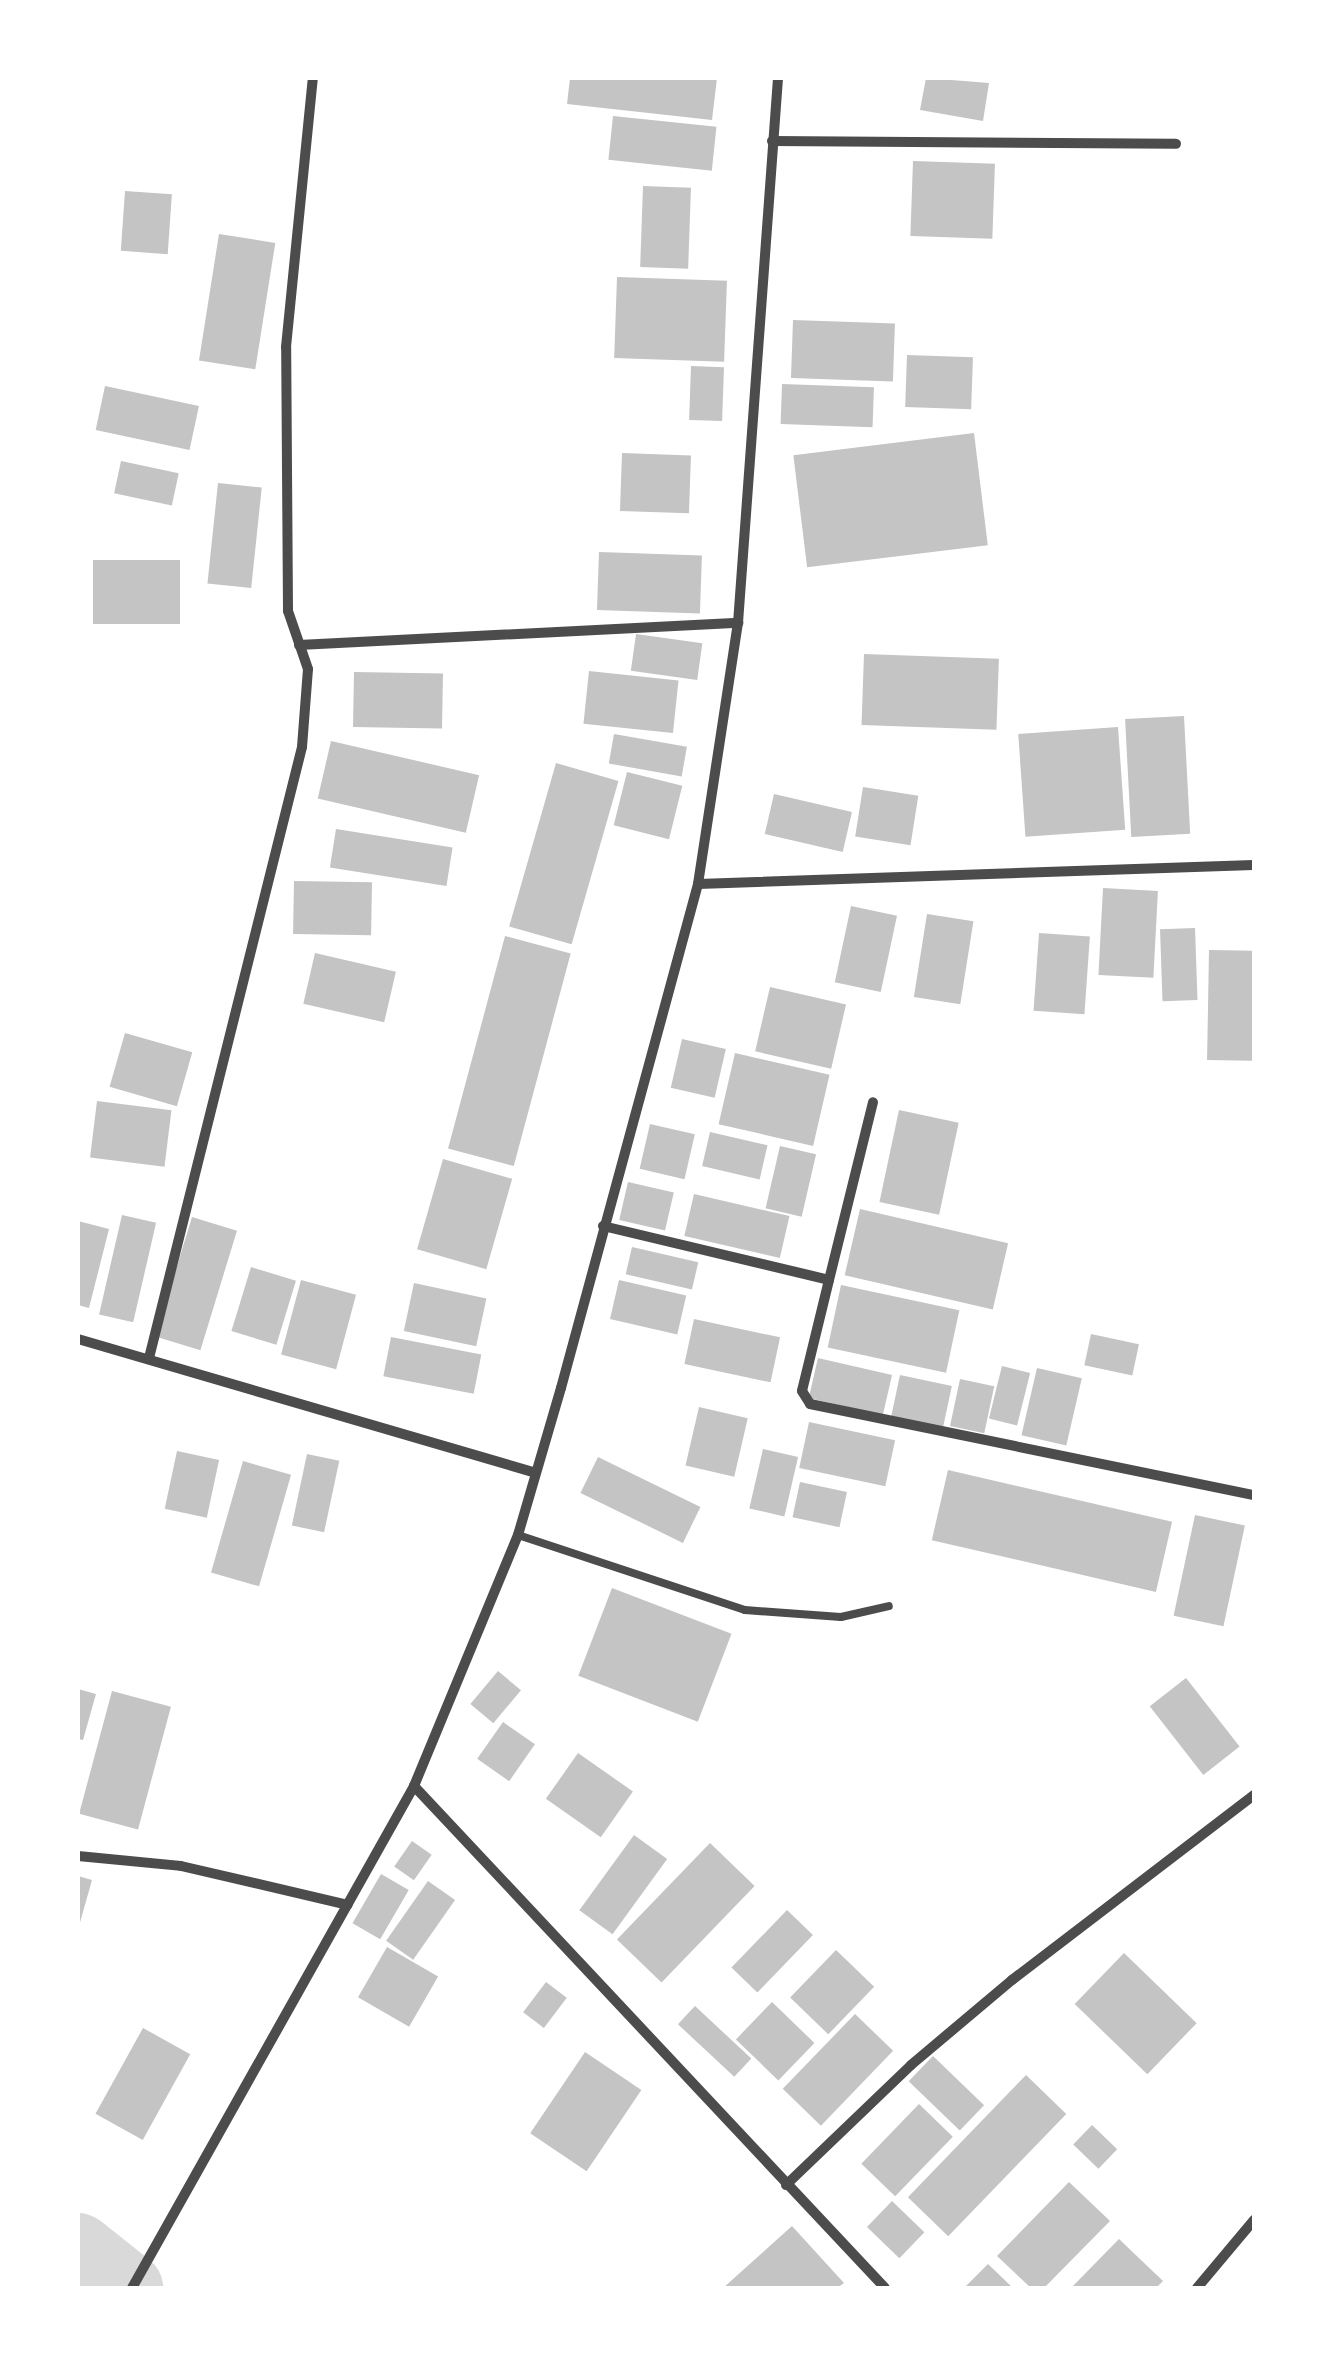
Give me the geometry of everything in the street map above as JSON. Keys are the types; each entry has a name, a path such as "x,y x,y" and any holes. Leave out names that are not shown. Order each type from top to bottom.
{"street":[{"path":"149,1358 302,747 308,669 288,612 286,347 313,78"},
{"path":"132,2288 414,1786 518,1535 698,884 738,623 778,78"},
{"path":"772,141 1176,144"},
{"path":"300,645 738,623"},
{"path":"698,884 1254,864"},
{"path":"873,1102 802,1391 810,1404 1254,1495"},
{"path":"604,1226 829,1280"},
{"path":"78,1339 535,1472"},
{"path":"414,1786 885,2288"},
{"path":"786,2185 911,2065 1012,1980 1254,1795"},
{"path":"78,1856 181,1866 348,1905"},
{"path":"1197,2288 1254,2220"}],"lane":[{"path":"518,1535 745,1610 841,1617 889,1606"}],"building":[{"path":"570,78 717,78 712,120 567,104"},
{"path":"926,78 989,83 983,121 920,110"},
{"path":"613,116 716,127 712,171 608,160"},
{"path":"913,161 995,164 992,239 910,236"},
{"path":"643,186 691,188 688,269 640,267"},
{"path":"125,191 172,194 168,254 121,251"},
{"path":"219,234 275,243 255,369 199,360"},
{"path":"617,277 727,281 724,362 614,358"},
{"path":"793,320 895,324 893,382 791,378"},
{"path":"907,355 973,357 971,409 905,407"},
{"path":"691,366 724,367 722,421 689,420"},
{"path":"782,384 874,387 873,427 781,424"},
{"path":"105,386 199,406 190,450 96,430"},
{"path":"974,433 988,545 807,567 793,455"},
{"path":"622,453 691,455 689,513 620,511"},
{"path":"121,461 179,473 172,506 114,493"},
{"path":"218,483 262,488 251,588 207,583"},
{"path":"599,552 702,556 700,614 597,610"},
{"path":"93,560 180,560 180,624 93,624"},
{"path":"636,634 702,643 697,680 631,671"},
{"path":"864,654 999,659 996,730 862,725"},
{"path":"589,671 679,680 673,733 583,724"},
{"path":"354,672 443,674 442,729 353,727"},
{"path":"1184,716 1190,834 1131,837 1125,719"},
{"path":"1118,727 1125,830 1025,837 1018,734"},
{"path":"614,734 687,747 682,776 609,764"},
{"path":"331,741 479,775 466,833 318,798"},
{"path":"556,763 618,781 572,944 509,926"},
{"path":"627,772 682,786 669,839 614,825"},
{"path":"863,787 918,796 910,845 855,836"},
{"path":"774,794 852,812 843,852 765,834"},
{"path":"336,829 453,847 446,886 330,868"},
{"path":"294,881 372,882 371,935 293,934"},
{"path":"1103,888 1158,891 1153,978 1098,975"},
{"path":"851,906 897,916 881,992 835,982"},
{"path":"927,914 973,921 960,1004 914,997"},
{"path":"1195,928 1198,1000 1163,1001 1160,929"},
{"path":"1039,933 1090,937 1084,1014 1034,1011"},
{"path":"505,936 571,954 514,1166 448,1149"},
{"path":"1209,950 1254,951 1252,1061 1207,1060"},
{"path":"315,953 396,972 384,1022 303,1004"},
{"path":"770,987 846,1005 831,1069 755,1051"},
{"path":"125,1033 192,1052 177,1106 110,1087"},
{"path":"682,1039 726,1049 715,1098 671,1088"},
{"path":"735,1053 830,1075 813,1146 719,1124"},
{"path":"97,1101 171,1110 164,1167 90,1158"},
{"path":"899,1110 959,1123 939,1215 879,1202"},
{"path":"650,1124 695,1134 684,1179 640,1169"},
{"path":"710,1132 767,1145 760,1179 702,1166"},
{"path":"780,1146 816,1154 802,1217 766,1208"},
{"path":"443,1159 512,1179 486,1269 417,1249"},
{"path":"628,1182 674,1193 665,1231 619,1220"},
{"path":"694,1194 789,1216 780,1258 684,1236"},
{"path":"860,1209 1008,1243 993,1309 845,1275"},
{"path":"122,1215 156,1223 133,1322 99,1314"},
{"path":"192,1217 237,1231 200,1350 155,1337"},
{"path":"78,1221 109,1229 89,1308 78,1305"},
{"path":"632,1247 698,1262 692,1290 626,1274"},
{"path":"251,1267 296,1281 276,1345 231,1331"},
{"path":"301,1280 356,1295 336,1369 281,1354"},
{"path":"619,1280 686,1296 677,1334 610,1319"},
{"path":"414,1283 486,1298 476,1346 404,1331"},
{"path":"841,1285 959,1310 946,1373 828,1348"},
{"path":"694,1319 780,1337 771,1382 684,1364"},
{"path":"1091,1334 1139,1344 1132,1375 1084,1365"},
{"path":"391,1337 481,1355 474,1394 383,1376"},
{"path":"818,1358 892,1375 883,1415 809,1398"},
{"path":"1002,1366 1030,1373 1017,1425 989,1418"},
{"path":"1037,1368 1082,1378 1066,1446 1021,1435"},
{"path":"900,1375 952,1386 943,1429 891,1418"},
{"path":"960,1379 994,1386 984,1433 950,1426"},
{"path":"699,1407 748,1418 734,1477 686,1465"},
{"path":"809,1422 895,1440 885,1486 799,1468"},
{"path":"763,1449 798,1457 784,1517 749,1508"},
{"path":"177,1451 219,1460 207,1518 165,1509"},
{"path":"307,1454 339,1461 324,1532 292,1525"},
{"path":"598,1457 700,1507 683,1543 580,1493"},
{"path":"243,1461 291,1475 259,1586 211,1573"},
{"path":"948,1470 1172,1522 1156,1592 932,1540"},
{"path":"800,1482 847,1492 839,1527 793,1517"},
{"path":"1195,1515 1245,1526 1223,1626 1174,1616"},
{"path":"612,1588 731,1634 698,1722 578,1676"},
{"path":"498,1671 521,1690 493,1723 470,1704"},
{"path":"1186,1678 1240,1747 1203,1775 1150,1706"},
{"path":"78,1689 96,1694 83,1740 78,1739"},
{"path":"112,1691 171,1707 138,1829 79,1814"},
{"path":"503,1722 535,1744 509,1781 477,1759"},
{"path":"578,1753 633,1791 601,1837 546,1799"},
{"path":"634,1835 667,1859 613,1934 579,1910"},
{"path":"412,1841 432,1855 414,1880 394,1866"},
{"path":"710,1843 755,1886 662,1982 617,1939"},
{"path":"381,1874 409,1890 380,1939 352,1923"},
{"path":"78,1876 92,1880 79,1926 78,1926"},
{"path":"428,1881 455,1900 413,1960 386,1941"},
{"path":"787,1910 813,1935 757,1993 731,1968"},
{"path":"387,1947 438,1976 409,2027 358,1997"},
{"path":"836,1950 874,1987 828,2034 790,1997"},
{"path":"1124,1953 1197,2023 1147,2074 1075,2004"},
{"path":"546,1982 567,1998 544,2028 523,2012"},
{"path":"772,2002 814,2043 778,2080 736,2039"},
{"path":"695,2006 751,2059 734,2077 678,2024"},
{"path":"855,2014 893,2051 821,2126 783,2089"},
{"path":"143,2028 190,2054 143,2140 95,2114"},
{"path":"585,2052 641,2090 587,2171 530,2133"},
{"path":"933,2056 984,2105 960,2130 909,2081"},
{"path":"1026,2075 1066,2114 948,2236 908,2197"},
{"path":"919,2104 953,2137 895,2196 861,2164"},
{"path":"1092,2125 1117,2149 1098,2169 1073,2144"},
{"path":"1069,2182 1110,2221 1044,2288 1031,2288 997,2256"},
{"path":"892,2201 924,2232 899,2258 867,2227"},
{"path":"792,2226 844,2283 837,2288 723,2288"},
{"path":"1119,2239 1163,2281 1156,2288 1071,2288"},
{"path":"988,2264 1013,2288 964,2288"}],"waterway":[{"path":"78,2249 127,2288"}]}
